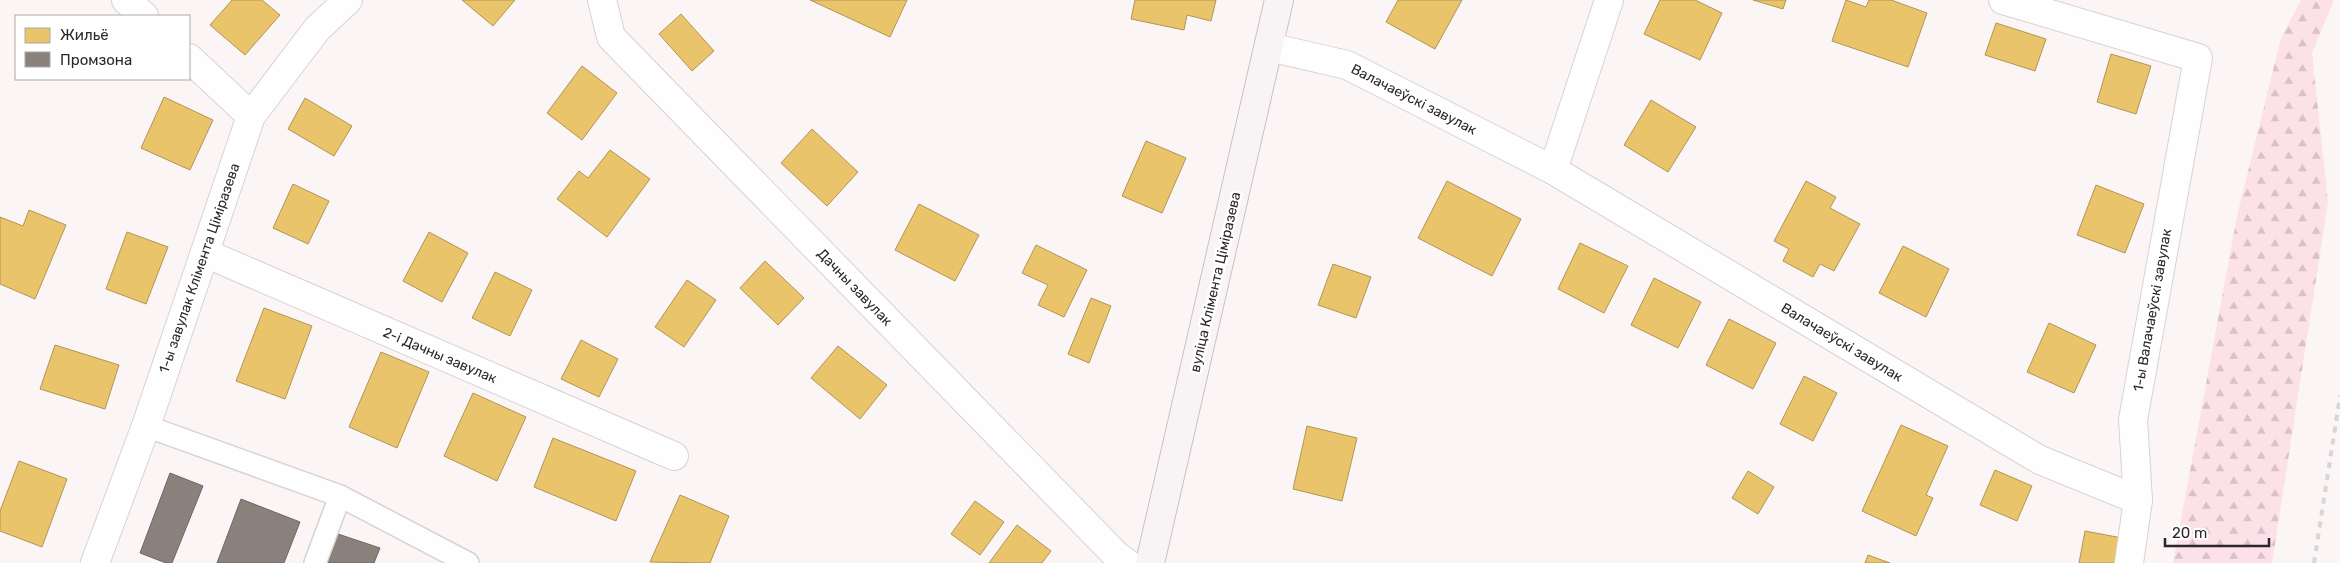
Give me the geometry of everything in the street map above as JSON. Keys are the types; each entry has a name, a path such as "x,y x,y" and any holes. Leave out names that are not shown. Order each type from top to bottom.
{"main road":[{"name":"вуліца Клімента Ціміразева","path":"1150,563 1279,0"}],"street":[{"path":"126,0 143,15"},
{"name":"1-ы завулак Клімента Ціміразева","path":"95,563 146,426 251,116 317,29 348,0"},
{"name":"Дачны завулак","path":"602,0 611,37 1117,556 1128,563"},
{"path":"1553,170 1609,0"},
{"name":"1-ы Валачаеўскі завулак","path":"2003,0 2198,58 2133,420 2138,500 2129,563"},
{"name":"Валачаеўскі завулак","path":"1269,47 1347,65 1553,170 2040,460 2138,500"},
{"path":"190,59 251,116"},
{"name":"2-і Дачны завулак","path":"205,253 674,456"}],"lane":[{"path":"146,426 340,496 468,563"},
{"path":"314,563 340,496"}],"green space":[{"path":"2301,0 2334,0 2312,53 2328,202 2272,563 2173,563 2237,216 2281,38"}],"building: Жильё":[{"path":"232,0 262,0 280,15 245,55 210,25"},
{"path":"462,0 515,0 493,26"},
{"path":"810,0 907,0 890,37"},
{"path":"1135,0 1216,0 1211,21 1187,15 1184,30 1131,19"},
{"path":"1398,0 1462,0 1435,49 1386,22"},
{"path":"1660,0 1695,0 1722,13 1700,60 1644,34"},
{"path":"1753,0 1786,0 1783,9"},
{"path":"1846,0 1866,7 1869,0 1891,0 1927,13 1908,67 1832,41"},
{"path":"681,14 714,51 692,71 659,34"},
{"path":"1996,23 2046,39 2035,71 1985,55"},
{"path":"2111,54 2151,66 2136,114 2097,102"},
{"path":"582,66 617,93 582,140 547,113"},
{"path":"164,97 213,120 190,170 141,148"},
{"path":"305,98 352,126 334,156 288,129"},
{"path":"1651,100 1696,127 1668,172 1624,145"},
{"path":"812,129 858,172 827,206 781,163"},
{"path":"1146,141 1186,158 1162,213 1122,196"},
{"path":"610,150 650,179 607,237 557,199 579,171 588,178"},
{"path":"1447,181 1521,219 1492,276 1418,238"},
{"path":"1806,181 1836,197 1830,208 1860,224 1834,271 1820,264 1813,277 1783,261 1789,249 1774,241"},
{"path":"293,184 329,201 308,244 273,228"},
{"path":"2096,185 2144,204 2125,253 2077,235"},
{"path":"919,204 979,235 955,281 895,250"},
{"path":"29,210 66,225 35,299 0,284 0,217 23,226"},
{"path":"127,232 168,247 146,304 106,289"},
{"path":"429,232 468,253 442,302 403,281"},
{"path":"1580,243 1628,266 1604,313 1558,289"},
{"path":"1036,245 1087,270 1064,317 1038,305 1048,285 1022,273"},
{"path":"1903,246 1949,269 1926,317 1879,293"},
{"path":"765,261 804,298 778,325 740,288"},
{"path":"1333,264 1371,277 1356,318 1318,305"},
{"path":"495,272 532,290 510,336 472,318"},
{"path":"1654,278 1701,302 1678,348 1631,325"},
{"path":"687,280 716,300 684,347 655,327"},
{"path":"1091,298 1111,306 1089,363 1068,354"},
{"path":"264,308 312,326 285,399 236,381"},
{"path":"1729,319 1776,343 1753,389 1706,365"},
{"path":"2049,323 2096,345 2074,393 2027,372"},
{"path":"581,340 618,359 599,397 561,379"},
{"path":"55,345 119,365 105,409 40,389"},
{"path":"838,346 887,385 860,419 811,378"},
{"path":"381,352 429,372 397,448 349,427"},
{"path":"1804,376 1837,393 1813,441 1780,424"},
{"path":"473,393 526,417 497,481 444,456"},
{"path":"1901,425 1948,446 1926,495 1933,498 1916,536 1862,511"},
{"path":"1307,426 1357,438 1342,501 1293,489"},
{"path":"553,438 636,471 616,521 534,487"},
{"path":"19,461 67,479 42,547 0,531 0,511"},
{"path":"1995,470 2032,486 2017,521 1980,505"},
{"path":"1748,471 1774,487 1758,514 1732,498"},
{"path":"680,495 729,516 710,563 650,562"},
{"path":"975,501 1004,522 980,555 951,534"},
{"path":"1017,525 1051,551 1042,563 989,563"},
{"path":"2085,531 2122,538 2117,563 2079,563"},
{"path":"1868,555 1890,563 1865,563"}],"building: Промзона":[{"path":"170,473 203,486 172,563 166,563 140,553"},
{"path":"241,499 300,522 284,563 217,563"},
{"path":"338,534 380,548 374,563 328,563"}],"railway":[{"path":"2314,563 2340,396"}]}
